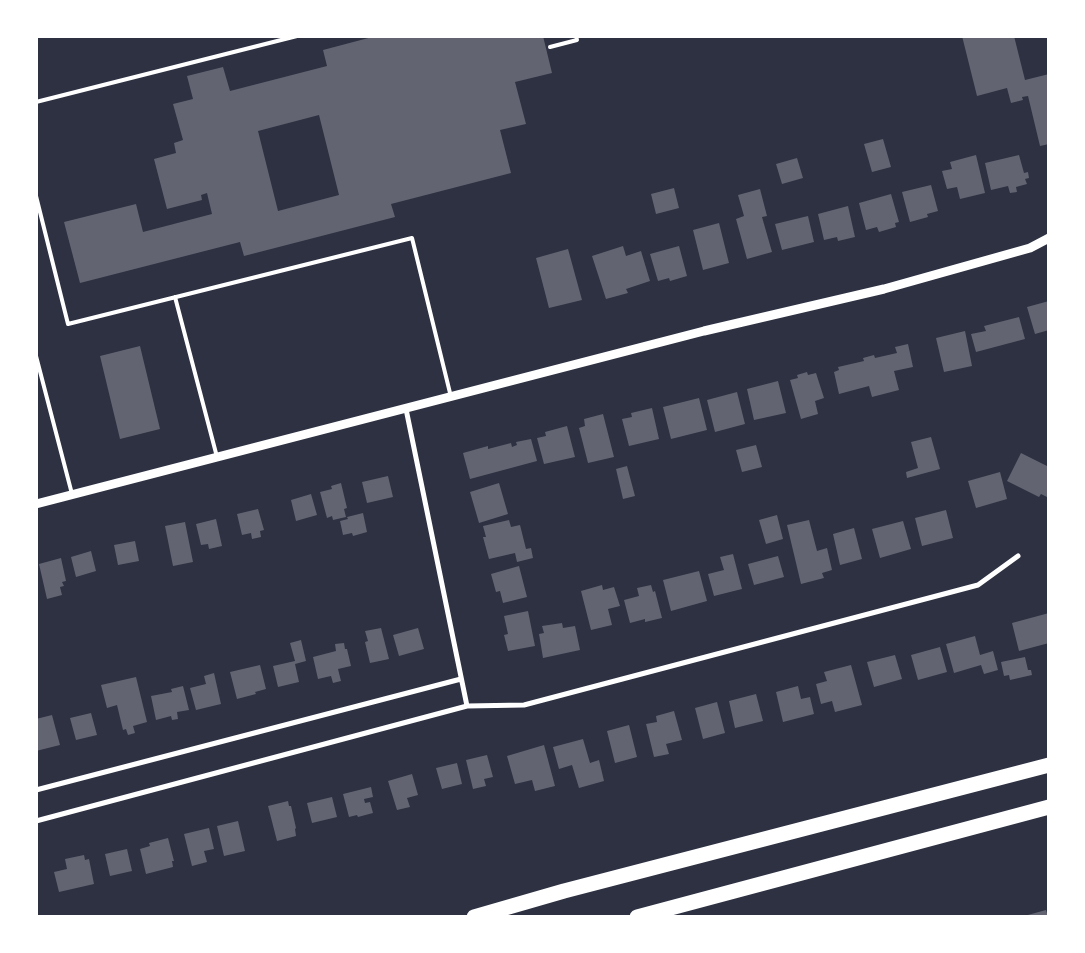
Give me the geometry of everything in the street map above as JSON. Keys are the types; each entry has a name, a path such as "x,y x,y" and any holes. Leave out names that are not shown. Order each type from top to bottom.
{"highway":[{"path":"474,917 564,891 1049,765"},
{"path":"637,917 1049,807"}],"street":[{"path":"36,504 704,331 884,289 1030,248 1049,238"},
{"path":"406,409 467,706"},
{"path":"36,821 467,706 524,705 978,585 1018,556"},
{"path":"36,790 461,679"}],"lane":[{"path":"36,102 297,36"},
{"path":"550,47 577,40 576,36"},
{"path":"36,196 68,324 412,238 451,396"},
{"path":"175,297 217,457"},
{"path":"36,356 72,494"}],"building":[{"path":"376,36 543,36 552,73 515,82 526,124 500,130 511,173 391,204 395,217 244,256 240,242 80,283 64,222 136,204 143,232 212,214 207,193 201,195 202,200 167,209 154,159 176,153 174,143 183,140 173,104 193,99 187,76 223,67 230,91 327,66 323,50","holes":["319,115 339,195 278,211 258,131"]},
{"path":"962,36 1014,36 1025,80 1049,74 1049,144 1040,146 1028,96 1022,97 1023,100 1011,103 1007,88 977,96"},
{"path":"883,139 891,167 872,172 864,144"},
{"path":"976,155 985,193 960,199 957,187 947,189 942,171 952,169 950,162"},
{"path":"1019,155 1024,173 1028,172 1029,178 1025,179 1027,184 1016,187 1017,192 1010,193 1008,186 991,190 985,163"},
{"path":"797,158 803,178 782,184 776,164"},
{"path":"931,185 938,211 927,214 928,217 910,222 902,192"},
{"path":"674,188 679,208 656,214 651,194"},
{"path":"760,189 767,216 762,217 772,252 747,259 736,219 744,216 738,195"},
{"path":"891,194 899,222 895,223 896,227 879,232 877,227 866,230 859,203"},
{"path":"848,206 855,237 838,241 837,237 824,240 818,214"},
{"path":"808,216 814,242 782,250 775,224"},
{"path":"719,223 729,263 703,270 693,230"},
{"path":"623,246 626,256 641,251 650,281 626,289 628,293 606,299 592,256"},
{"path":"679,246 687,276 670,281 669,278 658,281 650,254"},
{"path":"568,249 582,300 549,308 536,258"},
{"path":"1049,301 1049,330 1035,334 1027,307"},
{"path":"1019,317 1025,339 976,352 971,334 986,331 984,326"},
{"path":"965,331 972,366 944,372 936,338"},
{"path":"908,344 913,367 894,371 899,390 872,397 869,386 839,394 834,372 839,370 838,367 864,361 863,358 874,355 875,358 897,353 895,347"},
{"path":"140,346 160,429 120,439 100,356"},
{"path":"807,372 808,375 816,373 824,398 815,401 818,414 801,419 790,380 798,378 797,375"},
{"path":"778,381 786,413 754,420 747,389"},
{"path":"737,392 745,424 715,432 707,400"},
{"path":"699,398 707,430 671,439 663,407"},
{"path":"652,408 659,439 629,446 622,419 632,417 631,413"},
{"path":"603,414 614,457 588,463 579,428 585,426 584,419"},
{"path":"567,426 575,457 544,464 537,438 546,436 545,432"},
{"path":"931,437 940,469 907,478 906,472 918,468 911,442"},
{"path":"531,439 537,461 470,479 463,453 488,446 488,449 511,443 512,447 517,445 516,442"},
{"path":"756,445 762,467 742,472 736,450"},
{"path":"1021,453 1049,467 1049,498 1041,494 1039,497 1007,481"},
{"path":"627,466 635,496 623,499 616,469"},
{"path":"1000,472 1007,499 976,508 968,481"},
{"path":"388,476 393,497 367,503 362,482"},
{"path":"341,483 347,508 344,509 346,517 333,520 332,516 327,518 320,492 332,489 331,486"},
{"path":"499,483 508,514 479,523 470,492"},
{"path":"311,494 317,515 296,521 291,500"},
{"path":"258,509 264,530 260,531 261,537 252,539 251,533 242,535 237,514"},
{"path":"946,510 953,538 922,546 915,518"},
{"path":"363,513 367,532 353,536 352,533 343,535 340,521"},
{"path":"777,515 783,539 766,544 759,520"},
{"path":"216,519 222,546 209,549 208,544 201,545 196,524"},
{"path":"509,520 511,527 520,525 526,549 531,548 533,558 517,562 515,553 489,559 483,537 486,537 483,526"},
{"path":"809,520 817,551 827,548 832,570 822,573 824,578 801,584 787,525"},
{"path":"903,521 911,549 880,558 872,529"},
{"path":"185,522 193,562 173,566 165,526"},
{"path":"854,528 862,559 840,565 833,534"},
{"path":"135,541 139,561 118,565 114,545"},
{"path":"91,551 96,571 76,577 71,557"},
{"path":"733,554 742,589 714,596 708,574 724,570 720,557"},
{"path":"778,556 784,577 754,585 748,564"},
{"path":"61,558 66,581 62,582 64,586 60,587 62,595 47,599 39,564"},
{"path":"519,566 527,597 503,603 500,591 496,592 491,574"},
{"path":"699,571 707,601 671,611 663,580"},
{"path":"602,585 603,590 614,587 620,606 608,609 612,625 591,630 581,591"},
{"path":"651,585 653,592 655,591 662,618 645,622 645,619 630,623 624,600 639,596 637,588"},
{"path":"528,611 535,646 508,651 504,635 508,634 504,616"},
{"path":"1049,613 1049,643 1019,651 1012,623"},
{"path":"562,623 563,628 575,626 580,650 543,658 539,634 544,633 542,626"},
{"path":"381,628 389,659 370,663 365,642 368,641 365,631"},
{"path":"418,628 424,649 399,656 393,635"},
{"path":"975,636 980,655 993,651 998,670 984,674 981,665 954,673 946,644"},
{"path":"301,640 306,661 295,664 299,682 278,687 273,666 295,661 290,643"},
{"path":"344,643 351,666 338,669 341,681 333,683 331,676 318,679 313,657 336,651 335,644"},
{"path":"940,647 947,672 918,680 911,655"},
{"path":"895,655 902,679 874,687 867,662"},
{"path":"1025,657 1028,670 1031,670 1032,675 1010,680 1009,675 1004,676 1001,662"},
{"path":"260,665 266,689 237,699 230,672"},
{"path":"851,665 862,705 835,712 832,701 821,704 816,684 827,681 824,672"},
{"path":"214,673 221,704 196,710 190,688 206,684 204,676"},
{"path":"136,677 147,722 133,726 135,733 128,735 126,729 123,730 117,705 107,708 101,685"},
{"path":"183,686 189,710 177,712 178,719 172,720 171,716 156,720 151,696 172,692 171,689"},
{"path":"798,686 801,699 810,697 814,714 783,722 776,692"},
{"path":"756,694 763,721 735,728 729,701"},
{"path":"717,702 725,733 703,739 695,708"},
{"path":"674,711 682,740 666,744 669,754 654,757 646,724 657,722 656,716"},
{"path":"91,713 97,735 76,740 70,718"},
{"path":"52,715 60,745 36,751 36,719"},
{"path":"629,725 637,757 615,763 607,731"},
{"path":"583,739 590,763 599,760 604,781 579,788 572,765 559,769 553,747"},
{"path":"544,745 555,786 535,791 532,780 515,784 507,756"},
{"path":"487,755 493,777 484,779 486,786 473,789 466,760"},
{"path":"457,763 462,784 442,789 436,768"},
{"path":"412,774 418,795 407,798 410,807 397,810 388,781"},
{"path":"371,787 373,797 364,799 365,803 370,802 373,813 349,817 343,794"},
{"path":"332,797 337,817 312,823 307,803"},
{"path":"288,801 289,806 291,806 296,836 277,841 268,806"},
{"path":"238,821 245,851 224,856 217,826"},
{"path":"209,828 214,849 204,851 207,862 192,866 184,834"},
{"path":"168,838 174,861 172,861 173,867 146,874 140,849 150,846 149,843"},
{"path":"127,849 132,871 110,876 105,854"},
{"path":"84,855 85,860 89,859 94,884 59,892 54,872 67,869 65,859"},
{"path":"1046,910 1048,917 1024,917 1024,916"}]}
